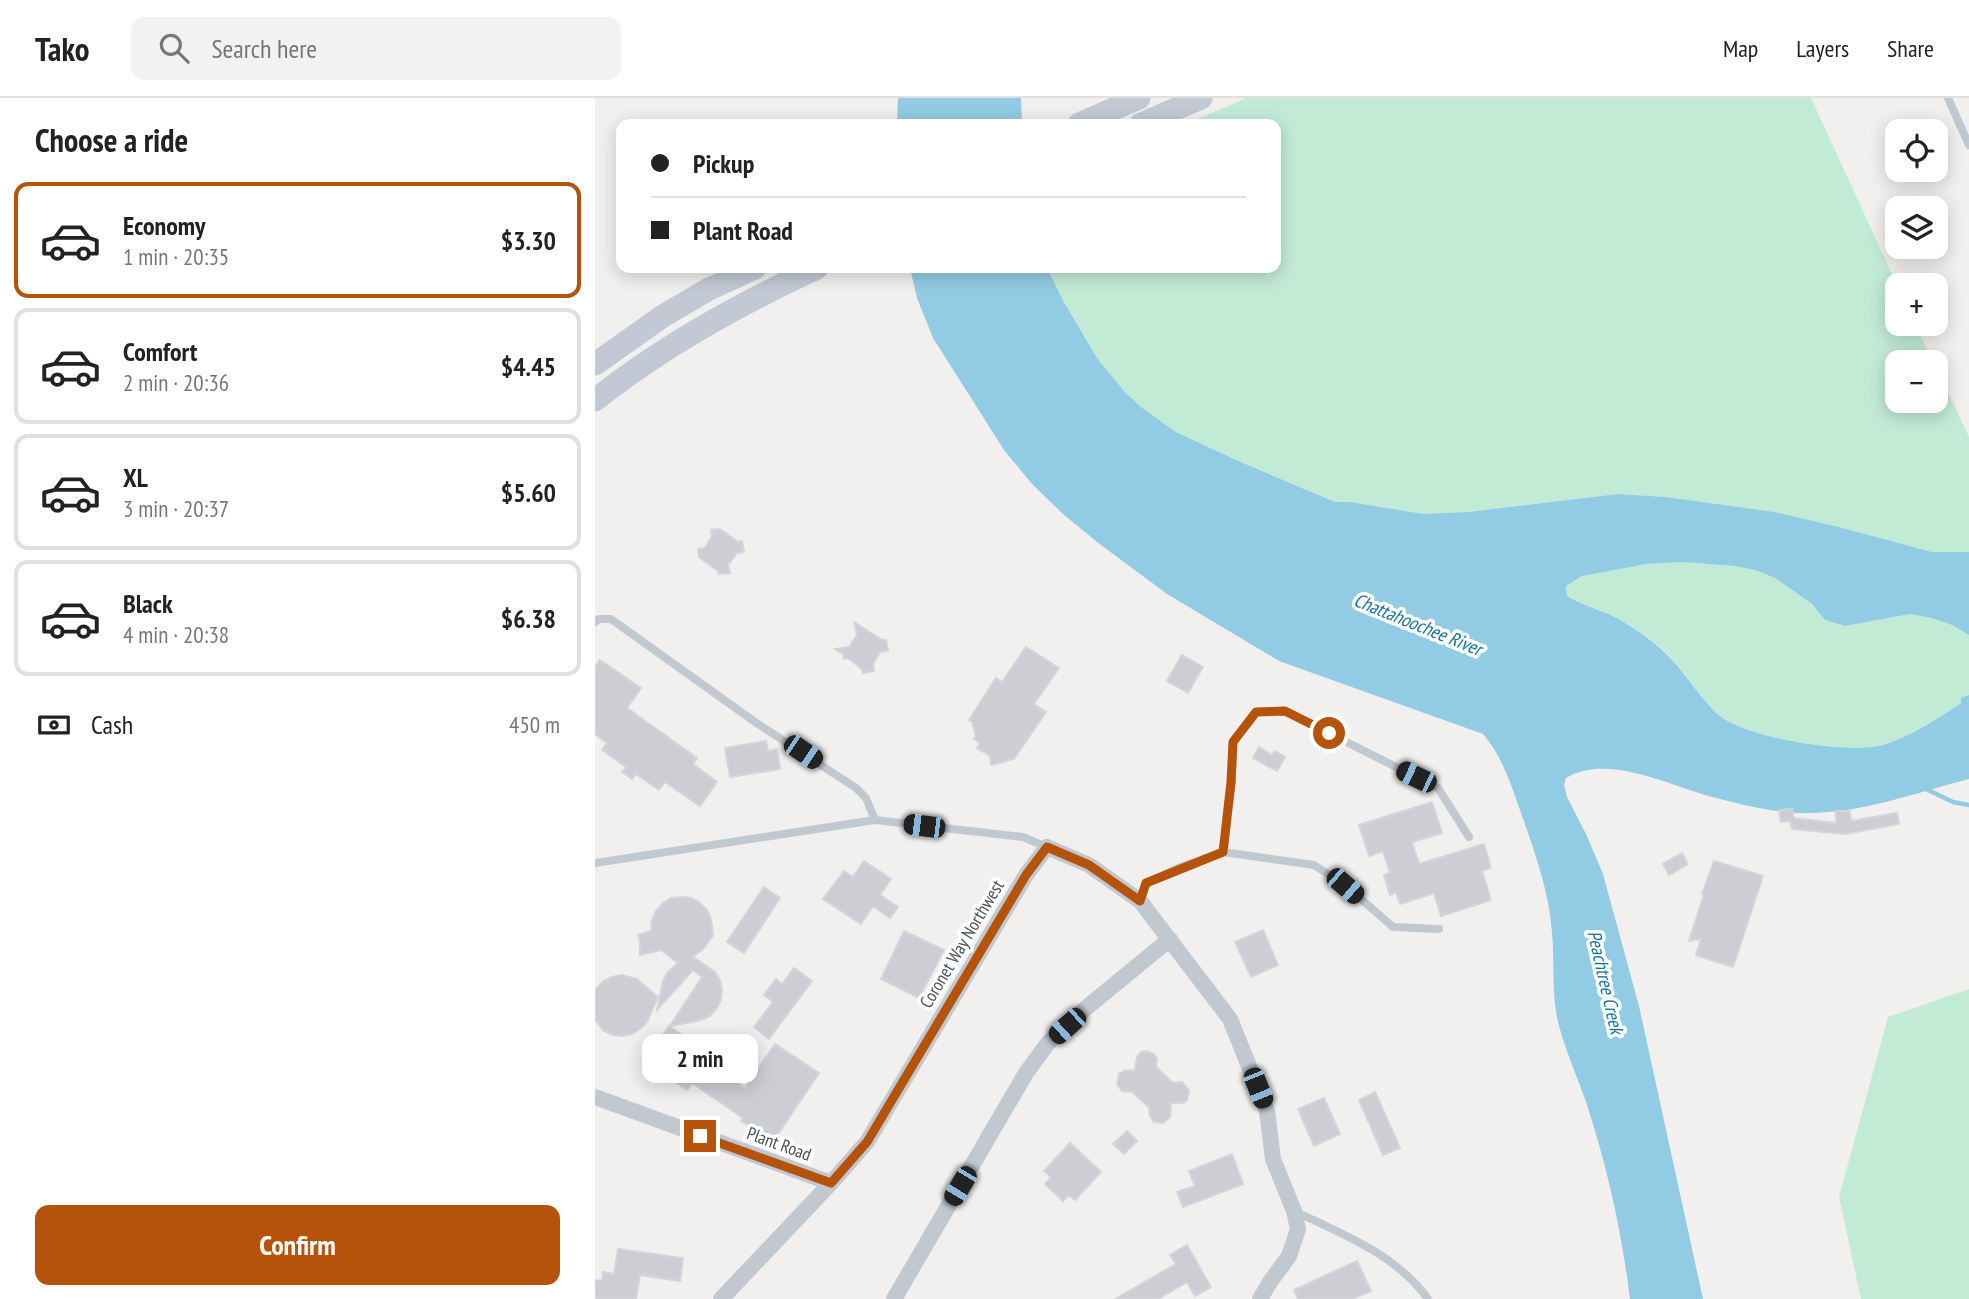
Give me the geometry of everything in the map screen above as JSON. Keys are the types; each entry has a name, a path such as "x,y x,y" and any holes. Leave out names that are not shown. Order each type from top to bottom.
{"main road":[{"path":"1091,119 1139,98"},
{"path":"1153,119 1201,98"},
{"path":"595,363 663,316 709,289 744,273"},
{"path":"595,400 657,355 723,315 807,273"}],"street":[{"path":"1047,847 1089,865 1140,901 1230,1019 1267,1111 1273,1158 1294,1211 1298,1229 1290,1256 1259,1299"},
{"name":"Coronet Way Northwest","path":"721,1299 867,1142 1026,875 1047,847"},
{"path":"894,1299 1026,1073 1048,1043 1170,939"},
{"name":"Plant Road","path":"595,1097 831,1183"}],"lane":[{"path":"1948,98 1969,145"},
{"path":"595,622 599,619 611,619 754,722 856,788 866,798 875,820"},
{"path":"1223,852 1233,742 1256,712 1285,711 1438,788 1469,837"},
{"path":"595,863 875,820 1023,837 1047,847"},
{"path":"1140,901 1146,883 1223,852 1314,865 1345,886 1393,928 1439,929"},
{"path":"1294,1211 1347,1236 1392,1263 1428,1299"}],"green space":[{"path":"1246,98 1811,98 1891,273 1885,273 1885,336 1921,336 1927,350 1885,350 1885,413 1948,413 1948,392 1969,437 1969,552 1932,552 1775,512 1666,497 1618,494 1468,512 1424,514 1335,502 1176,432 1141,407 1097,358 1050,273 1281,273 1281,119 1198,119"},
{"path":"1683,562 1755,570 1794,590 1811,603 1825,620 1845,626 1910,614 1952,625 1969,635 1969,695 1934,721 1915,731 1886,744 1870,747 1849,748 1798,742 1772,737 1729,722 1716,713 1668,654 1654,642 1634,628 1567,596 1566,586 1582,576 1646,564"},
{"path":"1969,989 1969,1299 1861,1299 1839,1197 1888,1017"}],"water":[{"path":"898,98 1021,98 1022,119 897,119"},
{"path":"911,273 1050,273 1097,358 1141,407 1176,432 1335,502 1424,514 1468,512 1618,494 1666,497 1775,512 1932,552 1969,552 1969,635 1952,625 1910,614 1845,626 1825,620 1811,603 1775,578 1734,566 1683,562 1646,564 1582,576 1566,586 1567,596 1616,618 1654,643 1668,655 1716,713 1729,722 1772,737 1849,748 1886,744 1925,726 1961,703 1961,698 1969,695 1969,779 1874,805 1827,812 1777,811 1752,807 1618,770 1582,771 1566,778 1564,785 1567,797 1603,874 1639,1006 1703,1299 1630,1299 1623,1249 1607,1175 1594,1126 1558,1022 1552,932 1544,885 1509,779 1490,742 1483,734 1279,661 1167,594 1097,542 1032,484 1004,450 933,338 917,298"}],"building":[{"path":"720,529 738,542 742,541 744,552 737,553 728,565 730,573 719,574 699,557 698,549 705,548 712,536 711,530"},
{"path":"854,622 886,640 888,651 880,652 873,664 874,671 863,673 862,669 848,658 844,659 843,654 835,649 849,647 857,635"},
{"path":"1026,647 1059,668 1034,704 1046,712 1014,759 991,765 990,756 977,748 980,743 974,739 976,736 969,720 996,678 1002,682"},
{"path":"1182,655 1203,667 1188,693 1167,681"},
{"path":"600,660 641,688 627,708 697,758 693,764 717,782 700,806 665,782 659,790 636,774 632,779 622,772 626,767 602,750 607,743 595,734 595,667"},
{"path":"766,741 768,751 777,749 780,769 730,777 725,748"},
{"path":"1259,747 1272,755 1275,751 1285,757 1277,771 1253,758"},
{"path":"1432,802 1442,833 1412,842 1419,864 1484,844 1491,868 1482,871 1491,900 1441,916 1434,893 1400,904 1396,892 1390,895 1384,875 1390,873 1383,851 1369,856 1359,825"},
{"path":"1792,809 1794,818 1836,823 1836,811 1850,811 1851,821 1897,813 1899,824 1845,834 1792,829 1790,821 1781,822 1779,810"},
{"path":"1682,853 1688,864 1669,875 1663,864"},
{"path":"864,861 891,879 880,895 898,907 890,918 873,906 861,924 823,899 844,871 853,877"},
{"path":"1714,861 1763,876 1733,967 1696,955 1701,939 1689,941"},
{"path":"764,887 780,898 744,953 727,942"},
{"path":"682,897 700,903 711,919 713,935 693,957 715,972 722,990 721,1000 710,1016 670,1026 702,977 693,970 657,1010 663,981 678,963 661,950 640,955 638,935 651,931 652,920 663,903 671,898"},
{"path":"1263,930 1278,965 1251,977 1235,942"},
{"path":"904,931 944,950 919,998 881,979"},
{"path":"794,968 812,981 769,1039 754,1027 773,1002 764,995 776,979 782,984"},
{"path":"622,975 637,979 658,997 647,1022 632,1034 623,1036 604,1031 595,1020 595,991 603,981"},
{"path":"669,1026 710,1054 705,1061 745,1088 775,1044 819,1073 774,1140 741,1121 743,1118 692,1083 687,1090 646,1061"},
{"path":"1146,1051 1154,1054 1157,1059 1156,1067 1173,1083 1182,1082 1189,1090 1187,1100 1171,1103 1170,1117 1163,1123 1154,1122 1149,1107 1132,1092 1122,1091 1117,1084 1119,1074 1135,1070 1137,1057"},
{"path":"1375,1092 1400,1148 1383,1155 1359,1100"},
{"path":"1324,1098 1340,1134 1314,1146 1298,1109"},
{"path":"1127,1131 1137,1141 1124,1154 1113,1144"},
{"path":"1070,1143 1101,1172 1075,1200 1069,1195 1063,1201 1045,1184 1051,1177 1044,1171"},
{"path":"1232,1154 1243,1184 1183,1207 1177,1192 1195,1186 1189,1171"},
{"path":"1187,1245 1211,1287 1195,1296 1187,1282 1158,1299 1115,1299 1176,1264 1170,1255"},
{"path":"618,1249 683,1258 680,1281 640,1275 636,1299 595,1299 595,1280 602,1281 603,1272 614,1274"},
{"path":"1357,1261 1371,1291 1352,1299 1298,1299 1294,1290"}],"waterway":[{"path":"1924,788 1953,802 1969,805"}],"route":[{"path":"700,1136 831,1183 867,1142 1026,875 1047,847 1089,865 1140,901 1146,883 1223,852 1233,742 1256,712 1285,711 1329,733"}],"water label":[{"name":"Chattahoochee River","path":"1418,624"},
{"name":"Peachtree Creek","path":"1606,982"}]}
